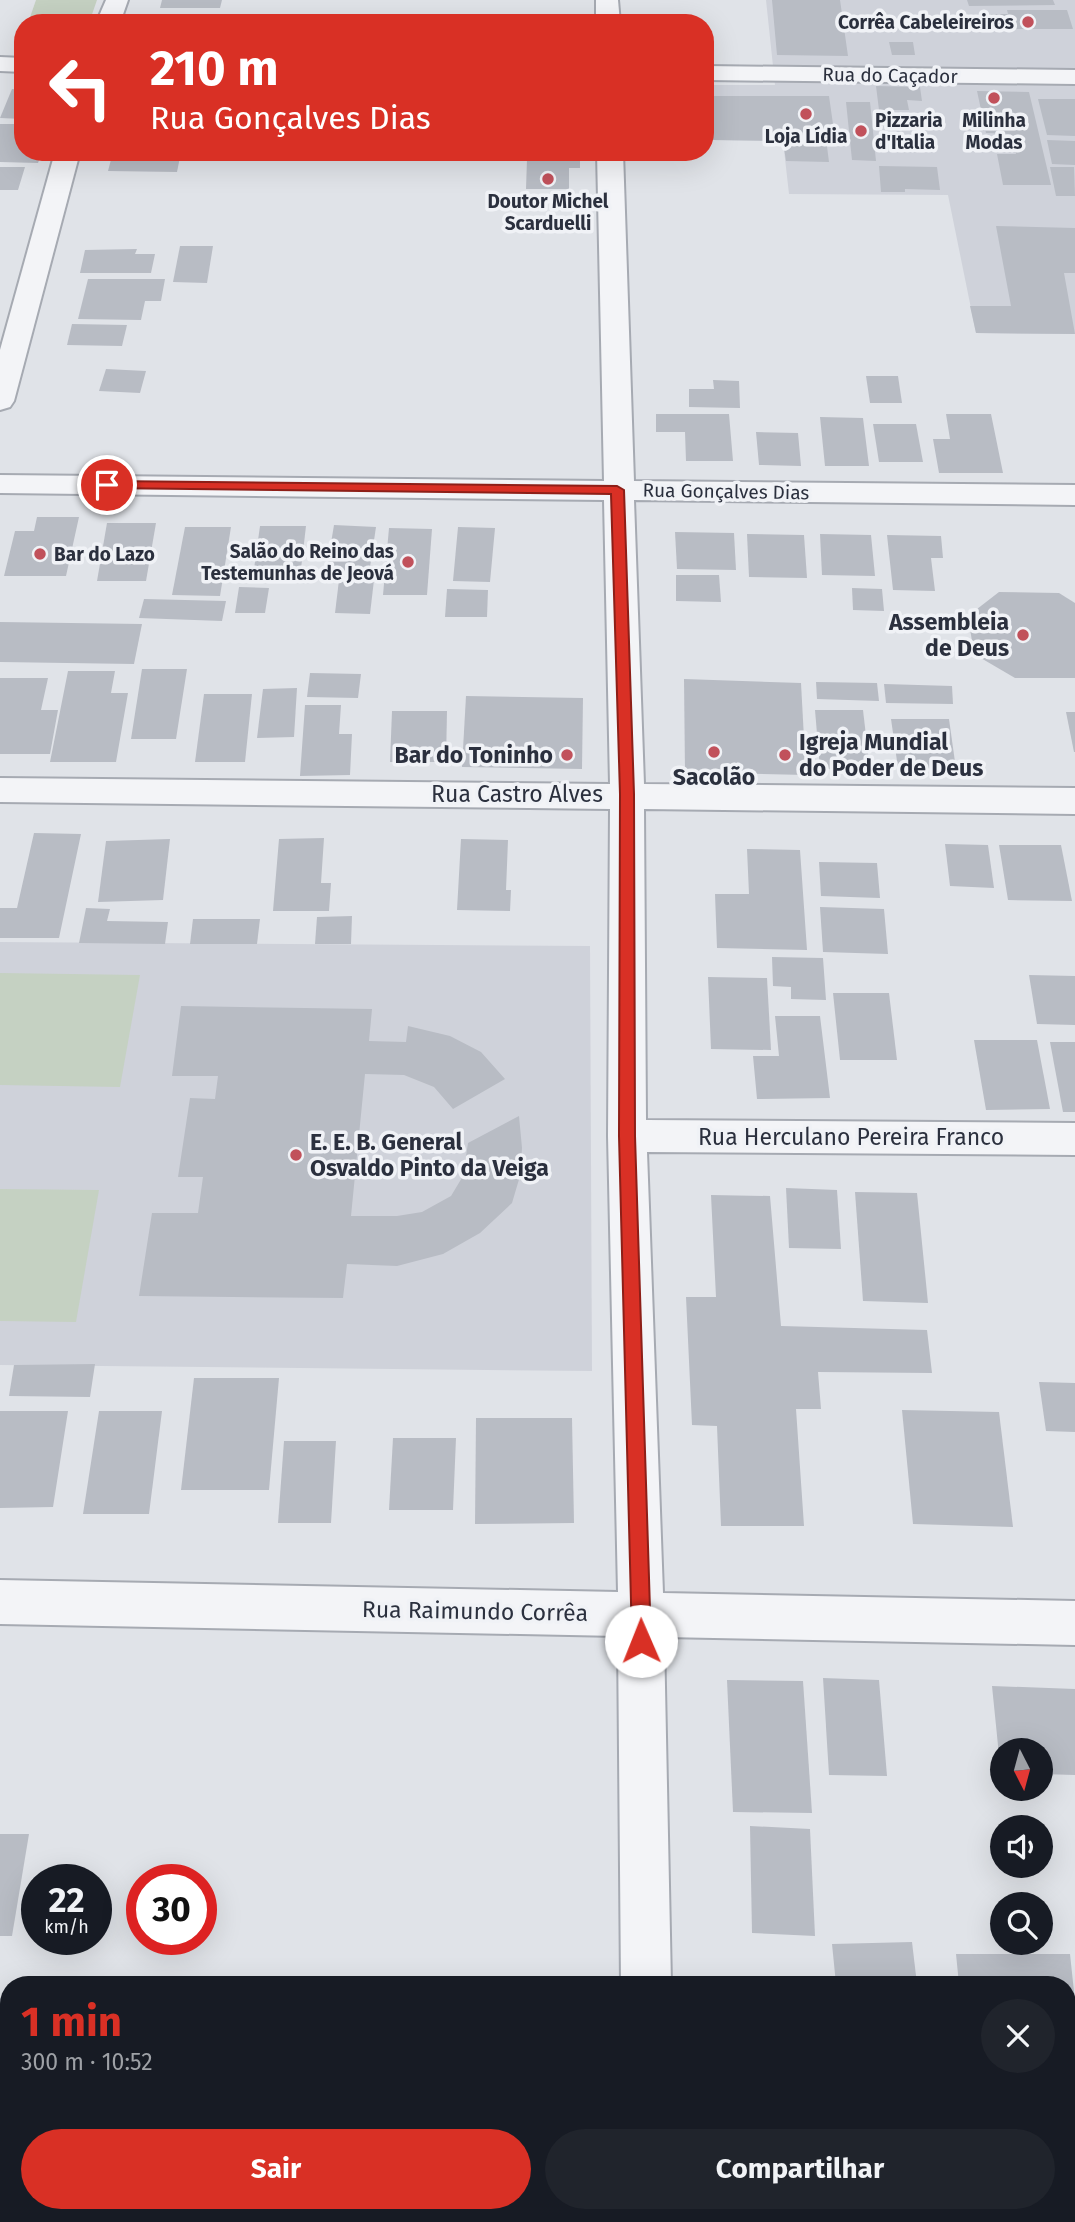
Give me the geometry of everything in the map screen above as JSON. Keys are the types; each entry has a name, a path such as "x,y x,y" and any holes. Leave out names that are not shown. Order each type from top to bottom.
{"street":[{"name":"Rua do Caçador","path":"714,73 1075,77"},
{"path":"0,401 66,161"},
{"path":"610,161 627,794 627,1136 641,1614 646,1976"},
{"name":"Rua Gonçalves Dias","path":"0,484 1075,495"},
{"name":"Rua Castro Alves","path":"0,790 627,794 1075,801"},
{"name":"Rua Herculano Pereira Franco","path":"627,1136 1075,1139"},
{"name":"Rua Raimundo Corrêa","path":"0,1602 1075,1623"}],"shaded area":[{"path":"766,0 1075,0 1075,334 976,333 948,195 789,194 783,141 714,140 714,85 775,85"},
{"name":"E. E. B. General Osvaldo Pinto da Veiga","path":"0,942 590,946 592,1371 0,1365"}],"green space":[{"path":"36,0 97,0 92,14 31,14"},
{"path":"0,973 140,975 120,1087 0,1085"},
{"path":"0,1189 99,1190 76,1322 0,1321"}],"building":[{"path":"162,0 222,0 220,8 160,8"},
{"path":"772,0 840,0 848,56 777,55"},
{"path":"967,0 1053,0 1055,5 969,6"},
{"name":"Corrêa Cabeleireiros","path":"1007,10 1067,10 1073,29 988,29 984,14 1008,14"},
{"path":"889,42 913,42 915,55 892,55"},
{"path":"876,86 920,87 922,101 907,100 909,110 879,110"},
{"path":"12,89 14,89 14,119 0,118"},
{"path":"977,91 1029,92 1051,185 1003,185 997,154 1016,154 1011,134 986,133"},
{"path":"714,96 829,96 834,131 825,131 829,162 786,161 783,141 714,140"},
{"path":"1038,99 1075,99 1075,136 1047,135"},
{"name":"Pizzaria d'Italia","path":"846,102 870,102 876,161 852,160"},
{"path":"0,124 14,124 14,161 39,161 38,163 0,162"},
{"path":"1047,140 1075,141 1075,165 1052,164"},
{"path":"111,161 179,161 177,172 108,171"},
{"name":"Doutor Michel Scarduelli","path":"527,161 580,161 580,168 569,168 569,189 526,189"},
{"path":"879,166 937,167 940,190 905,189 905,192 881,192"},
{"path":"0,167 25,167 18,190 0,190"},
{"path":"1050,167 1074,167 1075,196 1056,196"},
{"path":"996,226 1075,228 1075,273 1064,273 1075,334 976,333 970,306 1011,306"},
{"path":"180,246 213,246 207,283 173,282"},
{"path":"137,249 135,254 155,254 151,273 80,273 85,250"},
{"path":"88,279 165,279 161,301 145,301 141,320 78,319"},
{"path":"72,324 127,325 122,346 67,345"},
{"path":"106,369 146,371 140,393 99,391"},
{"path":"866,376 898,376 902,403 870,403"},
{"path":"713,380 739,381 740,408 689,407 689,389 714,389"},
{"path":"656,414 729,414 733,461 686,461 685,432 656,432"},
{"path":"946,414 991,414 1003,473 939,473 933,439 950,439"},
{"path":"820,417 863,418 869,466 825,466"},
{"path":"873,424 916,424 923,462 879,462"},
{"path":"756,432 798,433 801,466 759,465"},
{"name":"Bar do Lazo","path":"37,517 79,517 66,576 4,576 15,531 34,531"},
{"path":"107,523 156,523 146,581 97,581"},
{"path":"334,525 376,527 369,574 326,573"},
{"path":"260,526 306,526 301,569 254,569"},
{"path":"185,527 231,527 220,596 172,595"},
{"path":"458,527 495,528 490,582 453,581"},
{"name":"Salão do Reino das Testemunhas de Jeová","path":"389,528 432,529 427,595 383,595"},
{"path":"675,532 734,533 736,570 677,569"},
{"path":"747,534 804,535 807,578 749,577"},
{"path":"820,534 871,535 875,576 822,575"},
{"path":"887,535 941,536 943,558 931,558 935,591 893,590"},
{"path":"676,575 719,575 721,602 676,601"},
{"path":"339,580 374,580 370,614 335,613"},
{"path":"239,587 269,588 265,613 235,613"},
{"path":"852,588 882,589 884,611 853,610"},
{"path":"447,589 488,590 487,617 445,617"},
{"name":"Assembleia de Deus","path":"999,592 1059,593 1075,603 1075,678 1015,678 974,654 968,616"},
{"path":"144,599 226,601 222,621 139,618"},
{"path":"0,622 142,624 134,664 0,662"},
{"path":"142,669 187,669 176,739 131,739"},
{"path":"68,671 115,671 111,693 128,693 116,762 50,762"},
{"path":"310,673 361,674 358,698 307,697"},
{"path":"0,678 48,678 41,710 58,710 50,754 0,754"},
{"path":"684,679 801,683 806,775 685,772"},
{"path":"816,682 877,683 879,701 817,699"},
{"path":"884,684 952,686 953,704 886,703"},
{"path":"297,688 294,737 257,738 263,689"},
{"path":"204,694 252,694 245,762 195,762"},
{"path":"466,696 583,698 582,769 462,767"},
{"path":"305,705 341,705 339,734 352,734 350,775 300,776"},
{"path":"815,710 863,710 870,770 820,769"},
{"path":"392,711 447,711 446,762 390,762"},
{"path":"1066,712 1075,712 1075,752 1074,752"},
{"path":"891,719 949,719 956,769 898,768"},
{"path":"34,833 81,834 59,938 0,938 0,908 17,908"},
{"path":"324,838 321,883 331,883 329,911 273,911 279,839"},
{"path":"170,839 163,900 98,902 106,841"},
{"path":"461,839 508,840 506,890 511,890 510,911 457,910"},
{"path":"945,844 988,845 994,888 950,886"},
{"path":"999,845 1061,845 1072,901 1008,900"},
{"path":"747,849 800,850 807,950 717,948 715,894 749,894"},
{"path":"819,862 877,863 880,898 821,896"},
{"path":"820,907 884,909 888,954 823,952"},
{"path":"86,908 110,909 107,921 168,922 165,944 79,943"},
{"path":"352,916 351,944 315,944 317,917"},
{"path":"193,919 260,919 257,944 190,944"},
{"path":"772,957 823,958 826,1000 791,999 791,987 773,986"},
{"path":"1029,975 1075,976 1075,1025 1037,1024"},
{"path":"708,977 767,978 771,1050 711,1049"},
{"path":"833,993 889,993 897,1060 840,1060"},
{"path":"181,1006 372,1009 369,1041 406,1042 408,1026 450,1036 481,1052 505,1079 453,1109 434,1087 404,1075 365,1074 351,1216 397,1216 422,1212 451,1196 463,1176 468,1143 519,1116 522,1148 520,1176 512,1203 480,1233 443,1254 397,1266 347,1264 343,1298 139,1296 152,1213 198,1213 203,1177 178,1177 190,1098 215,1099 218,1076 172,1076"},
{"path":"775,1016 820,1016 830,1098 757,1099 753,1056 779,1056"},
{"path":"974,1040 1037,1040 1050,1109 986,1110"},
{"path":"1050,1042 1075,1042 1075,1112 1063,1112"},
{"path":"786,1188 837,1190 841,1249 789,1248"},
{"path":"855,1192 917,1193 928,1303 863,1301"},
{"path":"711,1195 770,1196 781,1326 927,1330 932,1373 818,1372 821,1409 796,1409 804,1526 721,1526 717,1426 692,1425 686,1297 716,1297"},
{"path":"95,1364 90,1397 9,1396 14,1365"},
{"path":"194,1378 279,1378 269,1490 181,1490"},
{"path":"1039,1382 1075,1383 1075,1432 1046,1431"},
{"path":"902,1410 999,1412 1013,1527 913,1524"},
{"path":"0,1411 68,1411 53,1507 0,1508"},
{"path":"99,1411 162,1411 149,1514 83,1514"},
{"path":"476,1418 572,1418 574,1523 475,1524"},
{"path":"393,1438 456,1438 453,1510 389,1510"},
{"path":"284,1441 336,1441 331,1523 278,1523"},
{"path":"823,1678 879,1680 887,1776 829,1775"},
{"path":"727,1680 803,1681 812,1813 733,1812"},
{"path":"992,1686 1075,1689 1075,1775 1054,1774 1054,1738 997,1738"},
{"path":"750,1826 810,1829 815,1936 752,1933"},
{"path":"0,1834 29,1834 24,1864 21,1864 21,1882 12,1936 0,1936"},
{"path":"912,1942 916,1976 835,1976 832,1944"},
{"path":"956,1954 1070,1954 1072,1976 958,1976"}],"place":[{"name":"Corrêa Cabeleireiros","path":"1028,22"},
{"name":"Milinha Modas","path":"994,98"},
{"name":"Loja Lídia","path":"806,114"},
{"name":"Pizzaria d'Italia","path":"861,131"},
{"name":"Doutor Michel Scarduelli","path":"548,179"},
{"name":"Bar do Lazo","path":"40,554"},
{"name":"Salão do Reino das Testemunhas de Jeová","path":"408,562"},
{"name":"Assembleia de Deus","path":"1023,635"},
{"name":"Sacolão","path":"714,752"},
{"name":"Bar do Toninho","path":"567,755"},
{"name":"Igreja Mundial do Poder de Deus","path":"785,755"},
{"name":"E. E. B. General Osvaldo Pinto da Veiga","path":"296,1155"}],"route":[{"path":"107,485 617,490 627,794 627,1136 641,1641"}]}
